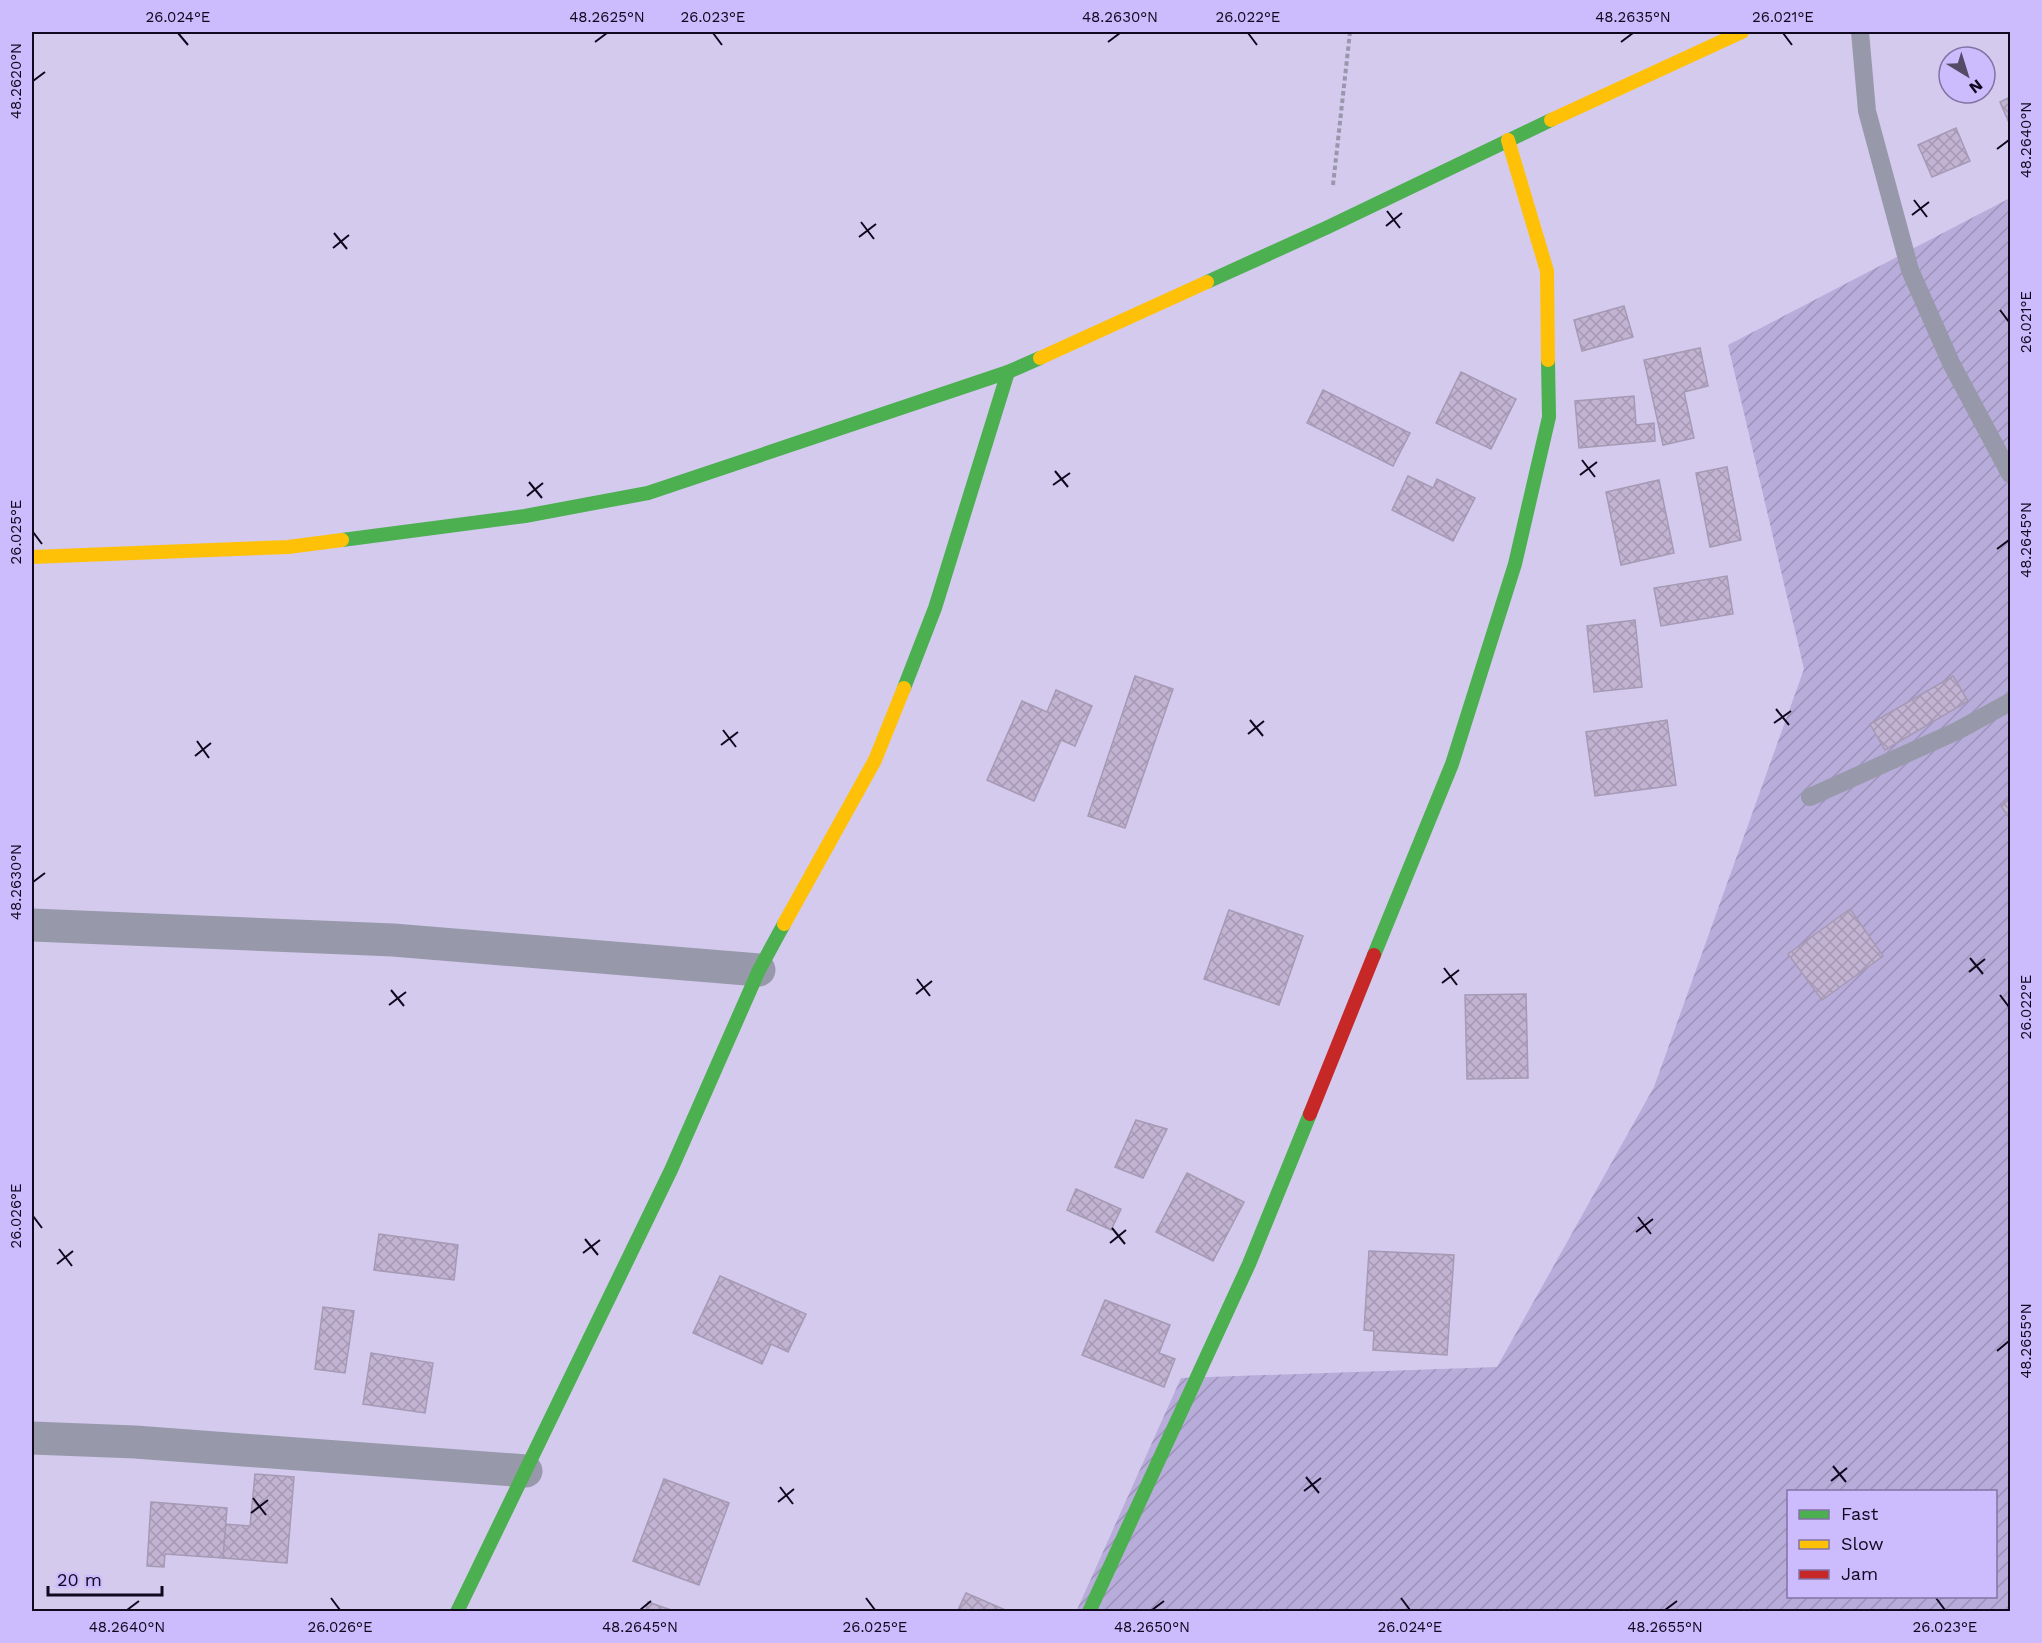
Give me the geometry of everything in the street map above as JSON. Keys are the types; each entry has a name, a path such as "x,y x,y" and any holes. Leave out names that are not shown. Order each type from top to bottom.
{"street":[{"path":"32,557 288,547 525,516 648,493 1008,372 1328,227 1508,140 1742,32"},
{"path":"1089,1611 1249,1264 1452,764 1515,564 1549,417 1547,272 1508,140"},
{"path":"457,1611 671,1170 759,970 875,760 935,609 1008,372"},
{"path":"32,925 393,940 759,970"},
{"path":"32,1438 135,1442 526,1471"}],"lane":[{"path":"1860,32 1867,111 1910,270 1951,363 2010,474"},
{"path":"1810,797 1957,731 2010,702"}],"path":[{"path":"1328,227 1350,32"}],"shaded area":[{"path":"2010,198 2010,1611 1076,1612 1181,1378 1497,1367 1654,1087 1804,669 1728,345"}],"building":[{"path":"2010,97 2010,125 2000,102"},
{"path":"1956,128 1970,161 1932,177 1918,145"},
{"path":"1624,306 1633,337 1582,351 1574,320"},
{"path":"1700,348 1708,386 1684,392 1694,438 1663,445 1644,360"},
{"path":"1461,372 1516,399 1491,449 1436,423"},
{"path":"1323,390 1410,433 1393,466 1307,423"},
{"path":"1634,396 1636,425 1654,423 1655,441 1579,448 1575,401"},
{"path":"1727,467 1741,540 1710,547 1696,473"},
{"path":"1408,476 1433,488 1437,479 1475,498 1453,541 1392,510"},
{"path":"1659,480 1674,553 1621,565 1606,492"},
{"path":"1727,576 1733,614 1661,626 1654,588"},
{"path":"1635,620 1642,687 1594,692 1587,626"},
{"path":"1135,676 1173,689 1125,828 1088,816"},
{"path":"1953,676 1968,701 1885,750 1870,724"},
{"path":"1056,690 1092,706 1075,746 1061,740 1034,801 987,780 1022,701 1047,712"},
{"path":"1667,720 1676,785 1595,796 1586,732"},
{"path":"2010,798 2010,819 2001,806"},
{"path":"1850,909 1883,956 1822,1000 1788,954"},
{"path":"1229,910 1303,936 1279,1005 1204,979"},
{"path":"1526,994 1528,1078 1467,1079 1465,995"},
{"path":"1136,1120 1167,1129 1143,1178 1115,1167"},
{"path":"1187,1173 1244,1202 1213,1261 1156,1232"},
{"path":"1076,1189 1121,1209 1111,1230 1067,1210"},
{"path":"379,1234 458,1245 454,1280 374,1270"},
{"path":"1369,1251 1454,1255 1447,1355 1373,1350 1374,1331 1364,1330"},
{"path":"720,1276 806,1314 788,1352 771,1344 762,1364 693,1333"},
{"path":"1105,1300 1170,1325 1159,1353 1175,1359 1164,1387 1082,1355"},
{"path":"323,1307 354,1311 345,1373 315,1369"},
{"path":"371,1353 433,1363 425,1413 363,1404"},
{"path":"255,1474 294,1477 287,1563 223,1558 225,1524 250,1526"},
{"path":"664,1479 729,1503 699,1585 633,1561"},
{"path":"151,1502 227,1508 223,1558 165,1554 164,1567 147,1566"},
{"path":"966,1593 1010,1612 957,1612"},
{"path":"648,1602 677,1612 645,1612"}],"traffic: fast":[{"path":"1207,282 1551,120"},
{"path":"342,540 525,516 648,493 1008,372 1040,358"},
{"path":"1374,955 1452,764 1515,564 1549,417 1548,360"},
{"path":"904,688 935,608 1008,372"},
{"path":"457,1612 671,1170 759,970 784,924"},
{"path":"1089,1612 1249,1264 1310,1114"}],"traffic: slow":[{"path":"1551,120 1742,32"},
{"path":"1508,140 1547,271 1548,360"},
{"path":"1040,358 1207,282"},
{"path":"32,557 288,547 342,540"},
{"path":"784,924 875,760 904,688"}],"traffic: jam":[{"path":"1310,1114 1374,955"}]}
